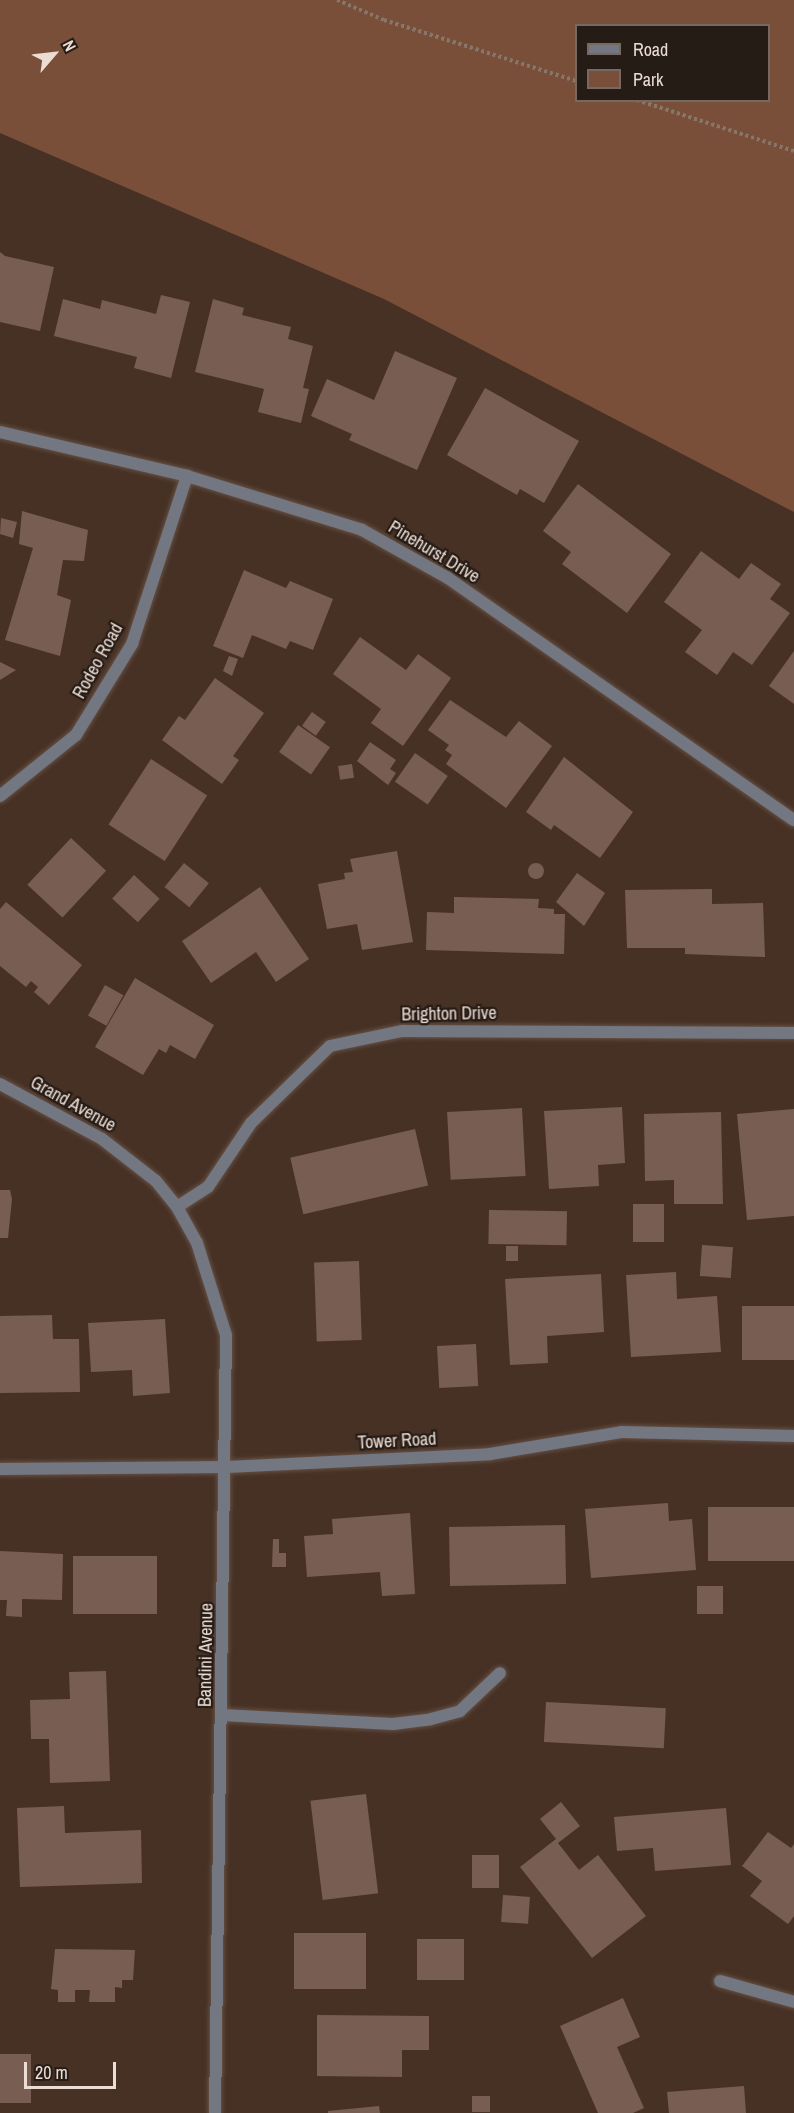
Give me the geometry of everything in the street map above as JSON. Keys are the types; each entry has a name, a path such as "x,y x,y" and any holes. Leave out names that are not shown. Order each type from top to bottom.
{"street":[{"name":"Pinehurst Drive","path":"0,432 187,476 362,530 448,578 794,820"},
{"name":"Rodeo Road","path":"0,796 76,735 132,644 187,476"},
{"name":"Brighton Drive","path":"177,1207 208,1187 251,1123 330,1046 402,1031 794,1033"},
{"name":"Grand Avenue","path":"0,1084 102,1139 156,1181 177,1207"},
{"name":"Bandini Avenue","path":"177,1207 197,1243 226,1335 227,1467 215,2113"},
{"name":"Tower Road","path":"0,1468 227,1467 490,1454 621,1432 794,1436"},
{"path":"222,1715 393,1724 431,1719 460,1711 500,1673"},
{"path":"720,1981 794,2002"}],"path":[{"path":"338,0 384,20 575,81"},
{"path":"643,102 794,151"}],"green space":[{"path":"0,0 794,0 794,512 384,299 0,133"}],"building":[{"path":"0,252 5,256 54,267 40,331 0,322"},
{"path":"161,295 190,302 171,378 134,368 137,357 54,336 63,299 100,309 102,300 156,314"},
{"path":"213,299 244,308 242,315 291,327 288,339 313,346 303,388 309,389 301,423 258,412 264,389 195,372"},
{"path":"395,351 457,378 417,470 349,440 352,434 311,416 327,379 374,400"},
{"path":"485,388 579,441 544,503 520,489 517,495 447,455"},
{"path":"578,484 671,554 627,613 562,564 571,552 543,531"},
{"path":"22,511 88,530 84,561 63,560 57,595 71,600 60,656 5,640 33,548 19,544"},
{"path":"1,518 17,522 13,538 0,534"},
{"path":"701,551 739,579 751,563 781,584 770,599 790,613 752,665 733,652 717,675 685,652 702,630 664,602"},
{"path":"244,570 286,588 290,581 333,599 313,650 290,641 286,649 252,635 243,658 213,646"},
{"path":"360,637 406,670 418,654 451,678 403,746 371,723 381,709 333,674"},
{"path":"794,651 794,704 769,686"},
{"path":"229,656 238,659 232,676 223,671"},
{"path":"0,662 16,670 0,680"},
{"path":"215,678 264,713 233,756 239,760 222,784 162,740 179,716 185,720"},
{"path":"450,700 506,737 519,721 552,746 506,808 446,764 452,755 445,750 449,745 428,730"},
{"path":"312,712 326,722 316,736 302,726"},
{"path":"298,725 330,747 311,774 279,752"},
{"path":"370,742 396,760 390,769 396,773 388,785 357,761"},
{"path":"415,753 448,776 428,805 395,782"},
{"path":"564,757 633,812 600,858 554,825 551,830 526,812"},
{"path":"151,759 207,795 165,861 109,824"},
{"path":"352,764 354,778 340,780 338,766"},
{"path":"71,838 106,871 62,918 27,885"},
{"path":"397,851 413,942 362,950 357,924 327,929 318,884 345,879 344,873 353,872 350,859"},
{"path":"184,863 209,883 189,907 164,887"},
{"path":"536,863 542,865 544,871 542,877 536,879 530,877 528,871 530,865"},
{"path":"577,873 605,893 584,926 556,902"},
{"path":"134,875 160,899 138,922 112,898"},
{"path":"260,887 309,959 276,982 256,952 211,983 182,941"},
{"path":"712,889 712,904 763,903 765,957 685,954 685,948 627,948 625,890"},
{"path":"454,897 539,899 538,908 554,909 554,914 565,914 564,954 426,950 427,912 454,913"},
{"path":"6,902 82,965 49,1005 34,992 38,987 31,981 26,987 0,966 0,909"},
{"path":"135,978 214,1025 195,1059 170,1045 166,1053 159,1049 143,1075 95,1047"},
{"path":"105,985 123,995 106,1026 88,1016"},
{"path":"622,1107 625,1163 598,1165 599,1186 549,1189 544,1111"},
{"path":"522,1108 526,1176 451,1180 447,1112"},
{"path":"794,1109 794,1216 747,1220 737,1114"},
{"path":"721,1112 723,1204 674,1204 674,1180 645,1181 644,1114"},
{"path":"415,1129 428,1186 303,1214 290,1158"},
{"path":"0,1190 10,1190 12,1199 8,1238 0,1238"},
{"path":"633,1204 664,1204 664,1242 633,1242"},
{"path":"489,1210 567,1211 566,1245 488,1244"},
{"path":"702,1245 733,1247 731,1278 700,1276"},
{"path":"506,1246 518,1246 518,1261 506,1261"},
{"path":"359,1261 362,1340 317,1342 314,1263"},
{"path":"676,1272 677,1299 717,1296 721,1352 631,1357 626,1275"},
{"path":"601,1274 604,1332 547,1336 548,1363 510,1365 505,1279"},
{"path":"742,1306 794,1306 794,1360 742,1360"},
{"path":"52,1315 53,1339 79,1339 80,1392 0,1393 0,1316"},
{"path":"165,1319 170,1393 133,1396 132,1370 91,1372 88,1323"},
{"path":"476,1344 478,1386 439,1388 437,1346"},
{"path":"668,1503 669,1521 692,1519 696,1570 591,1578 585,1509"},
{"path":"708,1507 794,1507 794,1561 708,1561"},
{"path":"410,1513 415,1594 382,1596 380,1572 307,1577 304,1536 333,1534 332,1519"},
{"path":"565,1525 566,1584 450,1586 449,1527"},
{"path":"273,1539 279,1539 279,1553 286,1553 286,1567 272,1567"},
{"path":"0,1551 63,1554 62,1600 22,1599 22,1617 6,1616 7,1600 0,1600"},
{"path":"73,1556 157,1556 157,1614 73,1614"},
{"path":"697,1586 723,1586 723,1614 697,1614"},
{"path":"106,1671 110,1781 50,1783 49,1739 31,1739 30,1700 70,1699 69,1672"},
{"path":"546,1702 666,1708 664,1748 544,1742"},
{"path":"366,1794 378,1893 323,1900 310,1801"},
{"path":"561,1802 580,1826 558,1843 579,1870 598,1855 646,1916 592,1958 520,1867 556,1839 540,1819"},
{"path":"64,1806 65,1833 141,1830 142,1883 20,1887 17,1808"},
{"path":"726,1808 731,1865 655,1871 653,1848 617,1851 614,1817"},
{"path":"768,1832 791,1848 794,1844 794,1916 788,1924 750,1896 762,1881 742,1866"},
{"path":"472,1855 499,1855 499,1888 472,1888"},
{"path":"503,1895 530,1897 528,1924 501,1922"},
{"path":"294,1933 366,1933 366,1989 294,1989"},
{"path":"417,1939 464,1939 464,1980 417,1980"},
{"path":"55,1949 135,1950 133,1980 122,1980 122,1988 115,1987 115,2002 89,2002 90,1990 75,1990 75,2002 58,2002 58,1990 51,1989"},
{"path":"623,1998 640,2037 617,2047 644,2108 633,2113 598,2113 560,2026"},
{"path":"317,2015 429,2016 429,2050 402,2050 402,2077 317,2076"},
{"path":"0,2054 31,2054 31,2103 0,2103"},
{"path":"744,2086 746,2113 669,2113 667,2092"},
{"path":"472,2096 490,2096 490,2112 472,2112"},
{"path":"379,2106 380,2113 328,2113 328,2111"}]}
